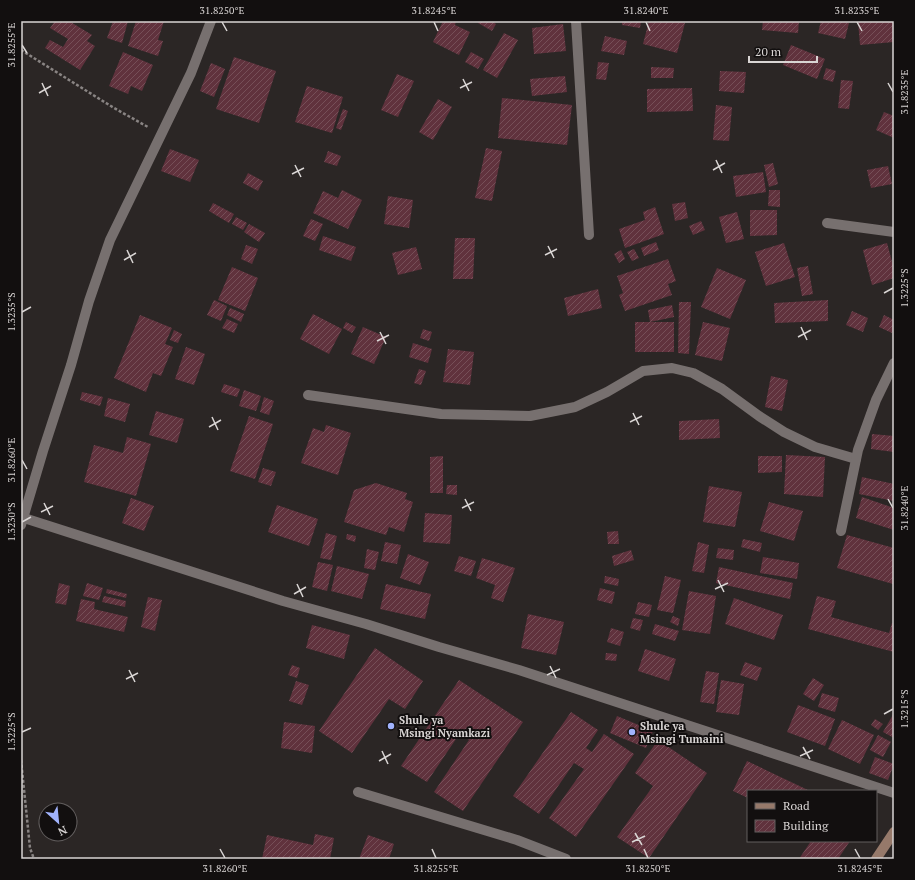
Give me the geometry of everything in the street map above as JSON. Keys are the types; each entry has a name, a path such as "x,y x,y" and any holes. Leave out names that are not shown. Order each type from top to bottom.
{"street":[{"path":"212,21 191,73 110,240 100,267 22,522 283,601 366,624 519,670 894,793"},
{"path":"576,21 589,235"},
{"path":"827,223 894,232"},
{"path":"841,531 856,459 876,400 894,363"},
{"path":"308,395 442,414 530,416 574,407 607,392 643,371 672,368 693,373 722,389 784,432 816,447 856,459"},
{"path":"358,792 517,840 566,859"},
{"path":"876,859 894,832"}],"path":[{"path":"21,50 114,108 161,134"},
{"path":"21,760 30,848 34,859"}],"building":[{"path":"55,21 69,21 92,35 87,41 95,46 80,70 45,48 50,40 63,47 68,39 50,28"},
{"path":"113,21 128,21 122,43 107,38"},
{"path":"136,21 164,21 158,40 163,41 158,56 128,46"},
{"path":"443,21 456,21 455,25 470,32 459,55 433,42"},
{"path":"479,21 492,21 496,24 492,31 478,23"},
{"path":"622,21 641,21 640,28 622,25"},
{"path":"649,21 679,21 685,23 677,53 643,44"},
{"path":"763,21 799,21 798,33 762,30"},
{"path":"821,21 842,21 849,23 845,39 818,33"},
{"path":"858,21 894,21 894,42 860,45"},
{"path":"563,24 566,51 534,54 532,28"},
{"path":"504,33 518,40 497,78 483,70"},
{"path":"605,36 627,41 624,55 601,51"},
{"path":"791,45 825,59 817,79 783,65"},
{"path":"123,52 153,65 142,91 131,86 128,94 109,86"},
{"path":"471,52 484,59 478,69 465,62"},
{"path":"234,57 276,71 259,123 216,109"},
{"path":"598,62 609,63 606,80 596,79"},
{"path":"211,63 225,69 214,97 200,91"},
{"path":"651,67 674,68 673,78 651,78"},
{"path":"826,68 836,71 833,82 823,79"},
{"path":"720,71 746,72 744,93 719,91"},
{"path":"397,74 414,81 398,117 381,110"},
{"path":"565,76 567,92 532,96 530,79"},
{"path":"841,80 853,81 849,109 838,108"},
{"path":"307,86 343,97 332,133 295,122"},
{"path":"692,88 693,111 647,112 647,89"},
{"path":"502,98 572,105 567,145 498,138"},
{"path":"438,99 452,107 433,140 419,132"},
{"path":"716,105 732,107 729,141 713,140"},
{"path":"343,109 348,111 341,130 336,128"},
{"path":"884,112 894,116 894,138 876,130"},
{"path":"486,148 502,151 492,201 475,198"},
{"path":"170,149 199,160 190,182 161,171"},
{"path":"328,151 341,156 337,166 324,162"},
{"path":"773,163 778,184 769,187 764,165"},
{"path":"888,166 892,184 871,188 867,170"},
{"path":"763,172 766,192 736,197 733,176"},
{"path":"248,173 263,181 258,191 243,183"},
{"path":"342,190 362,200 348,229 313,213 323,191 338,198"},
{"path":"769,190 780,190 780,207 768,206"},
{"path":"388,196 413,200 409,228 384,224"},
{"path":"685,202 688,218 675,221 672,204"},
{"path":"213,203 234,214 229,223 209,211"},
{"path":"655,207 664,234 625,248 619,229 645,220 643,212"},
{"path":"750,210 777,210 777,235 750,236"},
{"path":"737,212 744,239 726,243 719,217"},
{"path":"236,217 247,223 243,230 232,224"},
{"path":"311,219 323,224 315,241 303,236"},
{"path":"701,221 705,230 693,235 689,226"},
{"path":"249,224 265,233 259,242 244,232"},
{"path":"323,236 356,247 351,261 319,250"},
{"path":"455,238 475,238 473,279 453,279"},
{"path":"656,242 659,250 644,256 641,248"},
{"path":"784,243 795,277 766,286 755,252"},
{"path":"887,243 894,269 894,278 872,285 863,250"},
{"path":"246,245 258,249 252,264 241,259"},
{"path":"416,247 422,269 398,275 392,253"},
{"path":"634,249 639,258 632,261 627,252"},
{"path":"621,250 625,259 619,263 614,254"},
{"path":"668,259 676,281 668,284 672,295 625,311 619,295 623,293 617,276"},
{"path":"808,266 813,294 802,296 797,268"},
{"path":"232,267 258,278 245,311 218,300"},
{"path":"717,268 746,280 730,319 701,307"},
{"path":"598,289 602,308 568,316 564,298"},
{"path":"214,300 227,306 221,321 207,315"},
{"path":"828,300 828,321 775,323 774,303"},
{"path":"679,302 691,302 689,354 678,353"},
{"path":"672,305 674,317 650,322 648,310"},
{"path":"230,308 244,314 241,322 227,315"},
{"path":"852,311 868,318 863,332 846,325"},
{"path":"313,314 342,329 329,354 300,339"},
{"path":"140,315 172,328 165,344 173,347 161,376 153,373 146,392 114,378"},
{"path":"884,315 894,320 894,328 892,333 879,327"},
{"path":"227,319 238,324 234,333 222,328"},
{"path":"346,322 356,327 352,333 343,328"},
{"path":"635,322 674,322 674,352 635,352"},
{"path":"703,322 730,328 722,361 695,355"},
{"path":"363,327 386,337 374,364 351,354"},
{"path":"423,329 432,332 429,341 420,338"},
{"path":"174,330 182,334 178,343 170,340"},
{"path":"413,343 432,349 428,363 409,357"},
{"path":"186,347 205,354 194,385 175,379"},
{"path":"448,349 474,352 470,385 443,382"},
{"path":"419,369 426,371 421,385 414,383"},
{"path":"771,376 788,380 782,411 765,407"},
{"path":"224,384 240,389 237,397 221,392"},
{"path":"244,390 261,396 256,411 239,406"},
{"path":"82,392 103,397 100,406 80,400"},
{"path":"264,397 274,401 269,415 260,412"},
{"path":"108,398 130,404 125,422 104,416"},
{"path":"156,411 184,419 177,443 149,435"},
{"path":"249,416 273,424 255,479 230,471"},
{"path":"719,419 720,438 679,440 679,421"},
{"path":"326,425 351,433 338,475 301,463 313,428 324,432"},
{"path":"872,434 894,436 894,452 871,449"},
{"path":"127,437 151,444 136,496 84,482 94,445 123,453"},
{"path":"786,455 825,457 823,497 784,494"},
{"path":"443,456 443,493 430,493 430,457"},
{"path":"758,456 782,456 782,472 758,473"},
{"path":"263,468 276,472 271,486 258,482"},
{"path":"862,477 894,484 894,501 859,494"},
{"path":"376,483 407,493 405,499 413,502 404,532 389,527 386,535 344,522 354,490"},
{"path":"447,485 457,485 457,495 446,494"},
{"path":"709,486 742,492 735,527 703,522"},
{"path":"862,497 894,508 894,530 856,518"},
{"path":"131,498 154,506 144,531 122,523"},
{"path":"769,502 803,511 794,541 760,531"},
{"path":"277,505 318,519 309,546 268,532"},
{"path":"425,513 452,515 450,544 423,542"},
{"path":"618,531 619,544 608,544 607,532"},
{"path":"326,533 337,536 331,560 320,558"},
{"path":"347,534 356,536 355,542 346,539"},
{"path":"847,535 894,548 893,584 837,568"},
{"path":"743,539 762,543 760,552 741,547"},
{"path":"385,542 401,545 397,564 381,561"},
{"path":"698,542 709,545 704,573 692,571"},
{"path":"718,548 734,550 733,560 716,558"},
{"path":"367,549 379,552 375,570 364,568"},
{"path":"631,550 634,560 614,566 612,556"},
{"path":"408,554 429,562 420,585 400,578"},
{"path":"459,556 476,561 471,576 454,571"},
{"path":"763,557 799,563 797,579 760,573"},
{"path":"482,558 515,568 503,602 491,598 495,585 476,578"},
{"path":"318,562 333,565 327,591 312,587"},
{"path":"337,566 369,574 362,599 331,591"},
{"path":"719,567 793,583 790,599 716,583"},
{"path":"605,576 619,579 618,586 604,583"},
{"path":"665,576 681,580 673,613 657,610"},
{"path":"59,583 70,586 66,605 55,603"},
{"path":"87,583 103,588 99,600 83,596"},
{"path":"386,584 431,594 425,619 380,609"},
{"path":"600,588 615,592 612,604 597,600"},
{"path":"107,589 127,594 126,598 106,593"},
{"path":"689,591 716,596 710,634 682,630"},
{"path":"104,596 126,601 125,607 102,602"},
{"path":"817,596 836,601 831,617 889,633 892,623 894,623 894,652 808,629"},
{"path":"148,597 162,600 155,631 141,627"},
{"path":"734,598 783,615 774,640 725,624"},
{"path":"81,599 95,602 94,609 128,617 124,632 76,621"},
{"path":"638,602 652,605 649,617 635,614"},
{"path":"528,614 564,622 556,655 521,648"},
{"path":"673,616 680,619 678,626 670,622"},
{"path":"633,618 643,620 640,631 630,628"},
{"path":"655,624 679,631 675,641 652,634"},
{"path":"312,625 350,635 344,659 306,648"},
{"path":"611,628 624,632 620,646 607,642"},
{"path":"375,648 423,681 405,709 389,699 352,753 319,731"},
{"path":"645,649 676,659 669,681 638,671"},
{"path":"606,653 617,654 616,661 605,660"},
{"path":"745,662 762,668 757,681 740,675"},
{"path":"292,665 300,668 297,678 288,675"},
{"path":"706,671 719,673 714,704 700,702"},
{"path":"813,678 824,685 814,701 803,694"},
{"path":"459,680 523,722 463,811 434,792 469,740 460,733 427,782 401,766"},
{"path":"721,680 744,684 739,715 716,712"},
{"path":"296,681 309,685 302,705 289,701"},
{"path":"822,693 839,698 835,712 818,707"},
{"path":"798,705 835,719 825,746 787,732"},
{"path":"571,712 598,730 586,748 592,752 604,734 634,754 576,837 549,818 584,769 574,763 539,814 513,796"},
{"path":"894,713 894,738 883,732"},
{"name":"Shule ya Msingi Tumaini","path":"617,716 653,731 646,748 610,733"},
{"path":"875,719 883,724 878,730 871,725"},
{"path":"842,720 874,735 860,764 828,749"},
{"path":"284,722 315,726 312,753 281,748"},
{"path":"878,735 891,742 883,757 870,750"},
{"path":"658,740 707,773 649,858 617,837 653,786 635,773"},
{"path":"875,757 894,764 888,780 869,773"},
{"path":"747,761 808,790 747,790 747,798 733,791"},
{"path":"315,834 334,838 330,859 262,859 267,835 313,845"},
{"path":"368,835 394,844 389,859 359,859"},
{"path":"810,842 849,842 838,859 799,859"}],"place":[{"name":"Shule ya Msingi Nyamkazi","path":"391,726"},
{"name":"Shule ya Msingi Tumaini","path":"632,732"}]}
